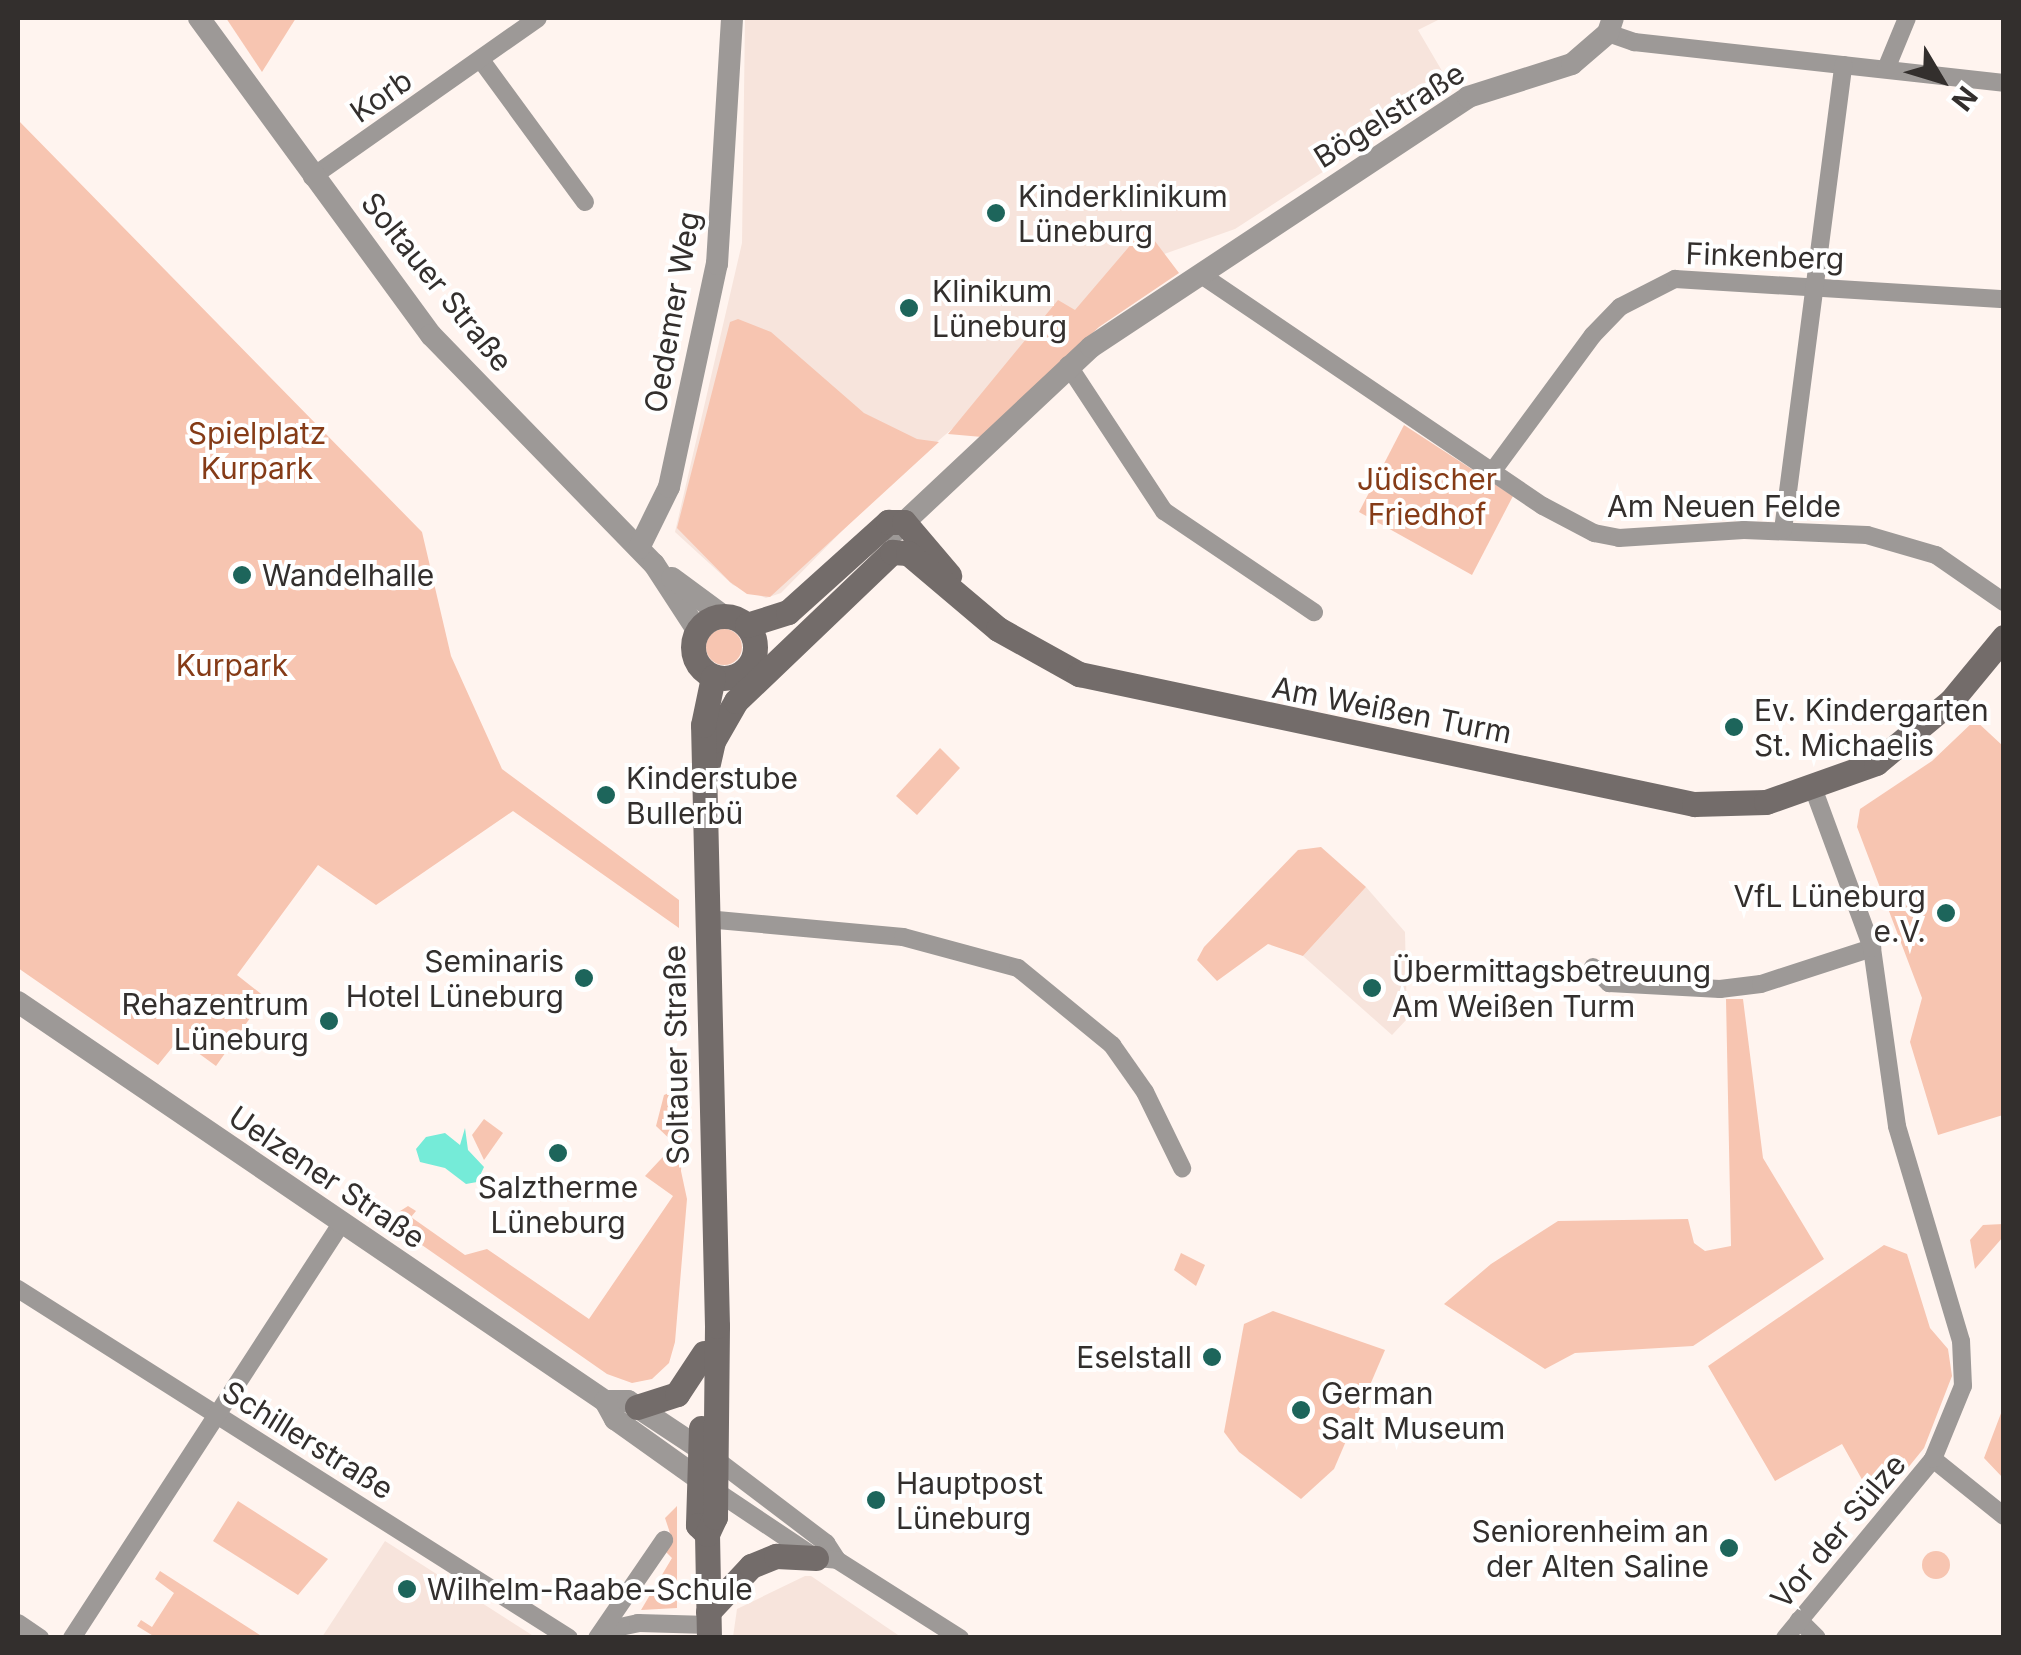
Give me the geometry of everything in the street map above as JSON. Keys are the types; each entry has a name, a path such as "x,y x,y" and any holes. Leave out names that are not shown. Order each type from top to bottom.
{"main road":[{"name":"Bögelstraße","path":"704,781 713,742 736,701 901,536 878,527 788,612 752,636"},
{"name":"Am Weißen Turm","path":"901,536 976,612 1051,662 1126,689 1694,804 1766,802 1814,790 1901,747 1951,701 2004,637"},
{"name":"Bögelstraße","path":"752,636 825,608"},
{"name":"Soltauer Straße","path":"722,616 752,636"},
{"path":"698,630 722,616"},
{"name":"Soltauer Straße","path":"698,630 694,657 713,677 703,725 713,1313 708,1470"},
{"path":"713,677 743,673 752,636"},
{"name":"Soltauer Straße","path":"708,1470 704,1353 713,1313"},
{"path":"638,1407 677,1394 704,1353"},
{"path":"708,1470 714,1526 706,1534 709,1625"},
{"path":"709,1625 763,1560 826,1559"}],"street":[{"name":"Soltauer Straße","path":"198,18 431,336 646,556 722,616"},
{"name":"Korb","path":"312,177 538,18"},
{"name":"Oedemer Weg","path":"646,556 669,487 717,264 732,18"},
{"path":"1886,69 1907,18"},
{"name":"Bögelstraße","path":"901,536 1068,365 1468,97 1572,64 1610,26 1634,42 2004,83"},
{"path":"481,60 585,202"},
{"path":"1784,530 1843,65"},
{"name":"Am Neuen Felde","path":"1204,276 1569,522 1619,538 1784,530 1904,543 1967,572 2004,602"},
{"name":"Finkenberg","path":"1492,472 1592,335 1647,290 1675,278 1708,276 2004,299"},
{"path":"1068,365 1164,510 1314,612"},
{"name":"Soltauer Straße","path":"646,556 698,630"},
{"name":"Vor der Sülze","path":"1785,1638 1933,1459 1958,1410 1961,1341 1897,1126 1872,948 1814,790"},
{"path":"706,920 903,937 1018,968 1112,1044 1146,1092 1182,1168"},
{"path":"1593,967 1608,982 1720,989 1761,984 1872,948"},
{"name":"Uelzener Straße","path":"18,1002 337,1229 605,1400 638,1407 708,1470"},
{"path":"72,1638 337,1229"},
{"name":"Schillerstraße","path":"18,1289 569,1638"},
{"name":"Uelzener Straße","path":"605,1400 616,1419 708,1470"},
{"path":"1933,1459 2004,1516"},
{"path":"708,1470 826,1559 960,1638"},
{"path":"708,1470 826,1544 826,1559"},
{"path":"601,1634 664,1540"},
{"path":"1800,1620 1817,1638"},
{"path":"18,1623 40,1638"},
{"path":"601,1634 638,1623 709,1625"}],"shaded area":[{"name":"Klinikum Lüneburg","path":"745,18 1442,18 1418,30 1452,88 1235,229 1150,259 888,484 781,593 766,598 733,585 675,532 742,243"},
{"name":"Übermittagsbetreuung Am Weißen Turm","path":"1366,887 1405,932 1407,1019 1392,1035 1303,956"},
{"name":"Wilhelm-Raabe-Schule","path":"385,1541 535,1637 322,1637"},
{"path":"811,1576 901,1637 733,1637 737,1609"}],"green space":[{"path":"226,18 296,18 262,72"},
{"name":"Kurpark","path":"18,120 422,532 451,656 502,769 679,900 679,928 513,811 376,905 318,865 237,975 265,997 216,1066 179,1039 158,1065 18,968"},
{"path":"1145,228 1179,273 1099,327 982,437 948,434 1058,300 1075,310"},
{"path":"738,319 771,332 864,413 917,439 939,442 770,597 747,594 730,582 677,528 730,322"},
{"name":"Jüdischer Friedhof","path":"1404,425 1513,496 1472,575 1359,512"},
{"path":"724,629 737,634 742,647 737,660 724,665 711,660 706,647 711,634"},
{"name":"VfL Lüneburg e.V.","path":"1975,720 2003,746 2003,1115 1938,1135 1910,1042 1922,998 1857,827 1860,809 1932,761"},
{"path":"940,748 960,768 917,815 896,796"},
{"path":"1321,847 1366,887 1303,956 1268,944 1217,981 1197,960 1204,947 1298,850"},
{"path":"1726,999 1743,999 1763,1158 1824,1259 1693,1346 1575,1353 1545,1369 1444,1304 1491,1264 1558,1221 1688,1219 1694,1243 1705,1251 1731,1246"},
{"path":"685,1086 681,1171 687,1199 675,1342 669,1363 652,1379 632,1383 607,1374 386,1220 408,1206 416,1211 411,1217 465,1255 487,1249 589,1319 673,1196 645,1176 675,1144 656,1126 664,1095"},
{"path":"484,1119 503,1133 484,1160 472,1135"},
{"path":"2003,1224 2003,1237 1975,1269 1970,1240 1983,1225"},
{"path":"1884,1245 1907,1254 1930,1328 1948,1349 1952,1376 1924,1448 1877,1506 1842,1444 1775,1481 1708,1366"},
{"path":"1181,1253 1205,1265 1196,1286 1174,1270"},
{"path":"1273,1311 1385,1350 1334,1469 1301,1499 1239,1452 1224,1432 1244,1324"},
{"path":"2003,1408 2003,1478 1984,1458"},
{"path":"238,1501 328,1559 298,1595 213,1541"},
{"path":"677,1506 677,1608 641,1610 672,1558 663,1549 671,1536 665,1518"},
{"path":"1936,1551 1946,1555 1950,1565 1946,1575 1936,1579 1926,1575 1922,1565 1926,1555"},
{"path":"160,1571 263,1637 155,1637 137,1626 141,1620 152,1627 174,1593 155,1579"}],"water":[{"path":"465,1128 468,1150 484,1167 477,1182 466,1184 445,1168 420,1162 416,1149 426,1137 445,1133 460,1145"}],"place":[{"name":"Kinderklinikum Lüneburg","path":"996,213"},
{"name":"Klinikum Lüneburg","path":"909,308"},
{"name":"Wandelhalle","path":"242,575"},
{"name":"Ev. Kindergarten St. Michaelis","path":"1734,727"},
{"name":"Kinderstube Bullerbü","path":"606,795"},
{"name":"VfL Lüneburg e.V.","path":"1946,913"},
{"name":"Seminaris Hotel Lüneburg","path":"584,978"},
{"name":"Übermittagsbetreuung Am Weißen Turm","path":"1372,988"},
{"name":"Rehazentrum Lüneburg","path":"329,1021"},
{"name":"Salztherme Lüneburg","path":"558,1153"},
{"name":"Eselstall","path":"1212,1357"},
{"name":"German Salt Museum","path":"1301,1410"},
{"name":"Hauptpost Lüneburg","path":"876,1500"},
{"name":"Seniorenheim an der Alten Saline","path":"1729,1548"},
{"name":"Wilhelm-Raabe-Schule","path":"407,1589"}],"park label":[{"name":"Spielplatz Kurpark","path":"257,450"}]}
